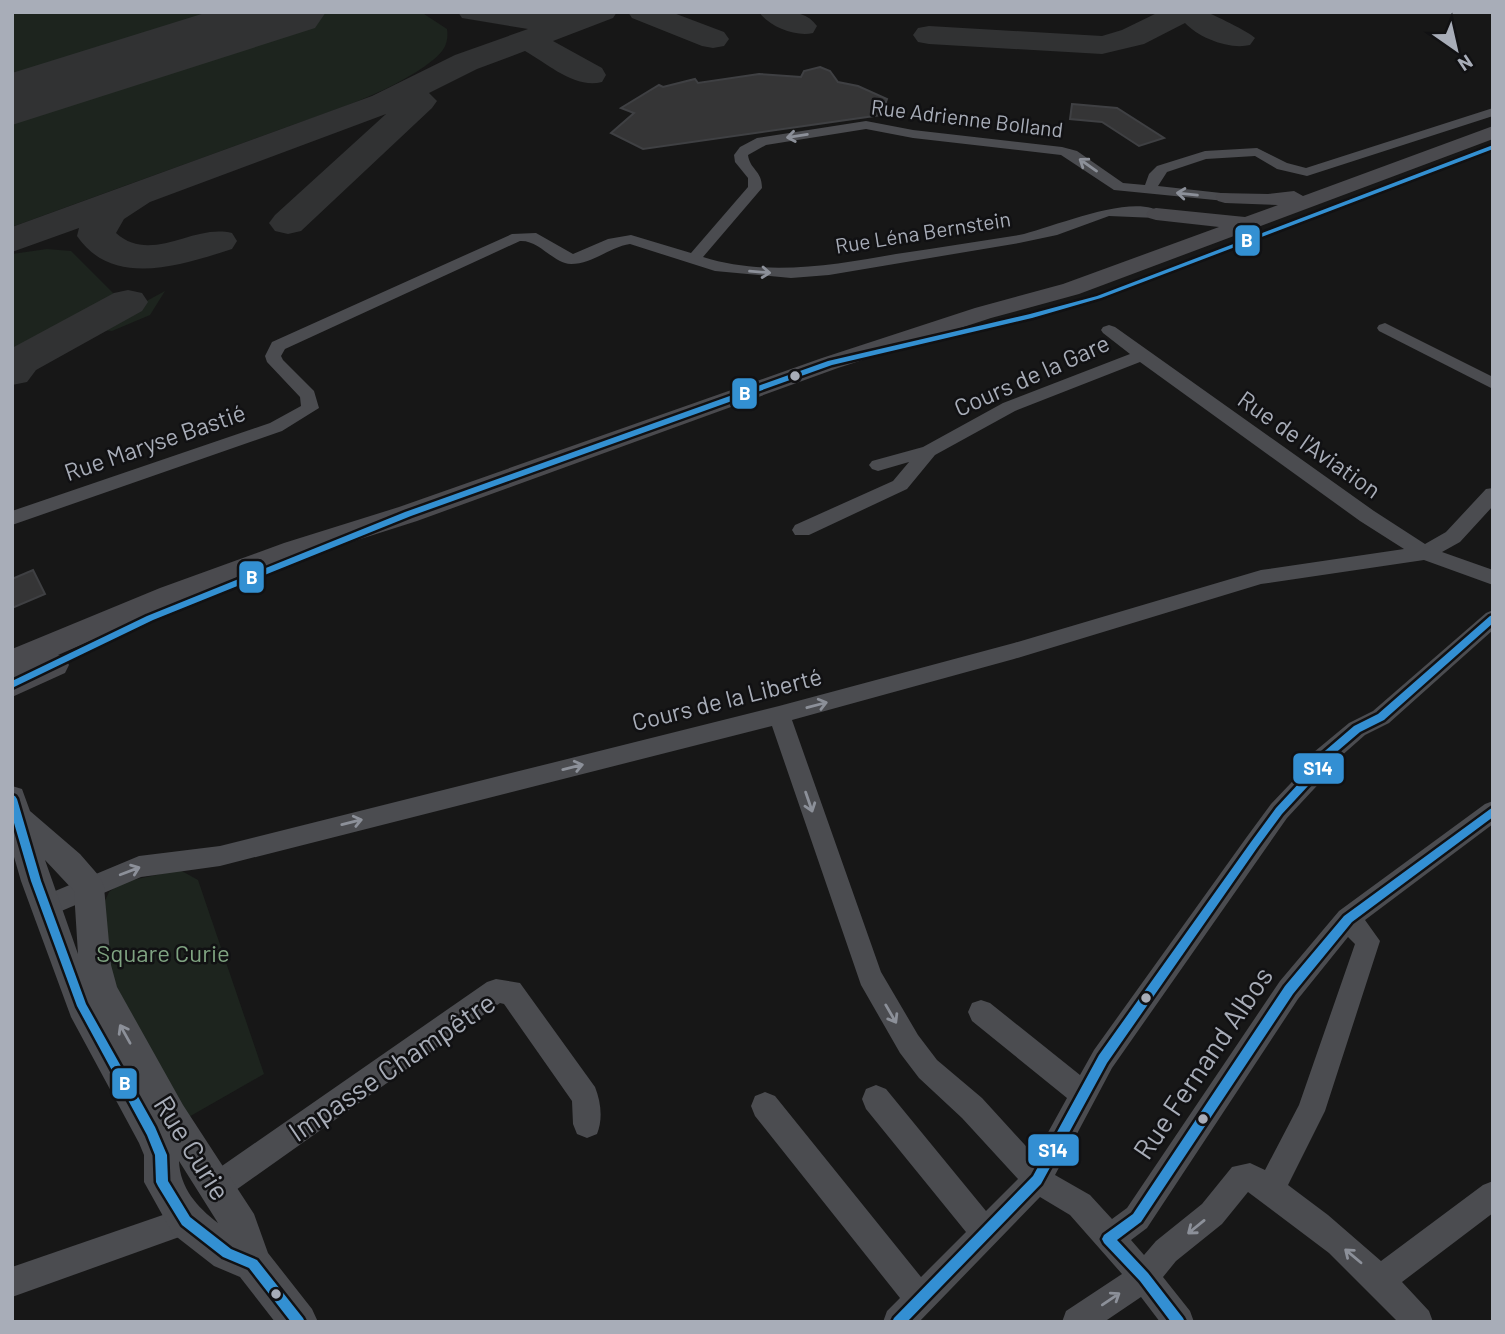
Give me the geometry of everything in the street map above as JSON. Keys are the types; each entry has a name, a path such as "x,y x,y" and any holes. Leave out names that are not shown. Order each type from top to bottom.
{"main road":[{"path":"1225,197 1268,200 1300,196 1457,139 1493,131"},
{"path":"12,663 170,595 294,550 408,514 830,363 983,313 1071,289 1256,222 1493,131"},
{"path":"877,349 1077,304 1493,147"},
{"path":"1133,283 1144,276 1223,247 1257,228 1256,211 1225,197"},
{"path":"1156,214 1292,223"},
{"path":"1156,214 1181,233 1182,249"},
{"path":"12,685 150,618 408,514"}],"street":[{"path":"1225,197 1150,190 1156,174 1162,169 1205,155 1257,152 1282,166 1307,172 1493,112"},
{"name":"Rue Adrienne Bolland","path":"693,260 755,188 755,177 741,162 741,155 745,150 761,141 851,127 884,127 914,134 1062,151 1072,154 1119,187 1150,190"},
{"name":"Rue Léna Bernstein","path":"693,260 715,266 762,272 829,270 1041,234 1107,212 1156,214"},
{"name":"Rue Maryse Bastié","path":"12,518 276,427 310,408 308,395 275,362 278,346 523,235 530,236 571,259 583,257 613,242 631,239 693,260"},
{"path":"1385,328 1493,384"},
{"name":"Rue de l'Aviation","path":"1109,330 1321,485 1425,553 1493,578"},
{"name":"Cours de la Gare","path":"802,530 900,485 929,451 1009,407 1142,355"},
{"path":"878,465 929,451"},
{"path":"1425,553 1453,537 1493,494"},
{"name":"Cours de la Liberté","path":"45,907 139,867 220,856 779,715 1014,651 1261,577 1425,553"},
{"path":"898,1322 1037,1180 1103,1059 1279,811 1318,769 1322,759 1357,729 1381,717 1493,618"},
{"path":"779,715 870,977 909,1044 928,1069 972,1108 1037,1180 1080,1205 1144,1277 1179,1322"},
{"name":"Rue Curie","path":"16,809 89,887 95,965 102,992 171,1117 241,1227 253,1264 299,1322"},
{"name":"Rue Curie","path":"16,809 45,907 82,1006 151,1131 161,1155 162,1182 186,1221 227,1253 253,1264"},
{"name":"Rue Fernand Albos","path":"1108,1239 1137,1218 1289,990 1348,919 1493,811"},
{"path":"1270,1190 1311,1111 1368,941 1348,919"},
{"name":"Impasse Champêtre","path":"216,1187 496,992 511,992 584,1097 587,1124"},
{"path":"981,1012 1085,1096"},
{"path":"876,1099 985,1233"},
{"path":"765,1107 920,1299"},
{"path":"1077,1322 1144,1277 1166,1251 1212,1213 1242,1177 1250,1177 1300,1210 1381,1279 1418,1322"},
{"path":"1381,1279 1493,1195"},
{"path":"12,1282 186,1221"}],"green space":[{"path":"12,12 421,12 447,29 447,38 443,50 433,60 375,94 12,227"},
{"path":"47,249 71,251 114,294 114,298 101,309 12,359 12,254"},
{"path":"165,291 150,315 112,331 95,329"},
{"name":"Square Curie","path":"180,870 198,880 264,1074 187,1118 111,982 102,907 109,892 123,882"}],"building":[{"path":"820,67 830,71 838,82 858,86 887,99 881,115 643,149 611,133 634,113 621,108 659,85 663,87 695,79 698,83 759,74 801,77 804,71"},
{"path":"1072,104 1117,108 1164,138 1139,146 1102,122 1070,119"},
{"path":"33,570 45,594 12,608 12,579"}],"taxiway":[{"path":"473,12 518,20 557,18"},
{"path":"528,39 602,12"},
{"path":"643,12 713,39"},
{"path":"774,12 802,26"},
{"path":"929,35 1102,45 1133,37 1183,12"},
{"path":"1193,12 1207,26 1239,38"},
{"path":"12,240 384,103 466,62 528,39"},
{"path":"528,39 590,75"},
{"path":"288,223 420,101"},
{"path":"136,195 116,206 98,228 96,236 109,248 123,255 154,257 218,241"},
{"path":"12,372 21,361 128,302"}],"runway":[{"path":"12,100 288,12"}],"transit line":[{"name":"B","path":"12,685 150,618 408,514 830,363 1032,316 1099,297 1493,147"},
{"name":"S14","path":"898,1322 1037,1180 1103,1059 1254,845 1279,811 1318,769 1322,759 1357,729 1381,717 1493,618"},
{"name":"B","path":"12,799 36,881 82,1006 151,1131 161,1155 162,1182 186,1221 227,1253 253,1264 299,1322"},
{"name":"S14","path":"1179,1322 1144,1277 1108,1239 1137,1218 1289,990 1348,919 1493,811"}]}
